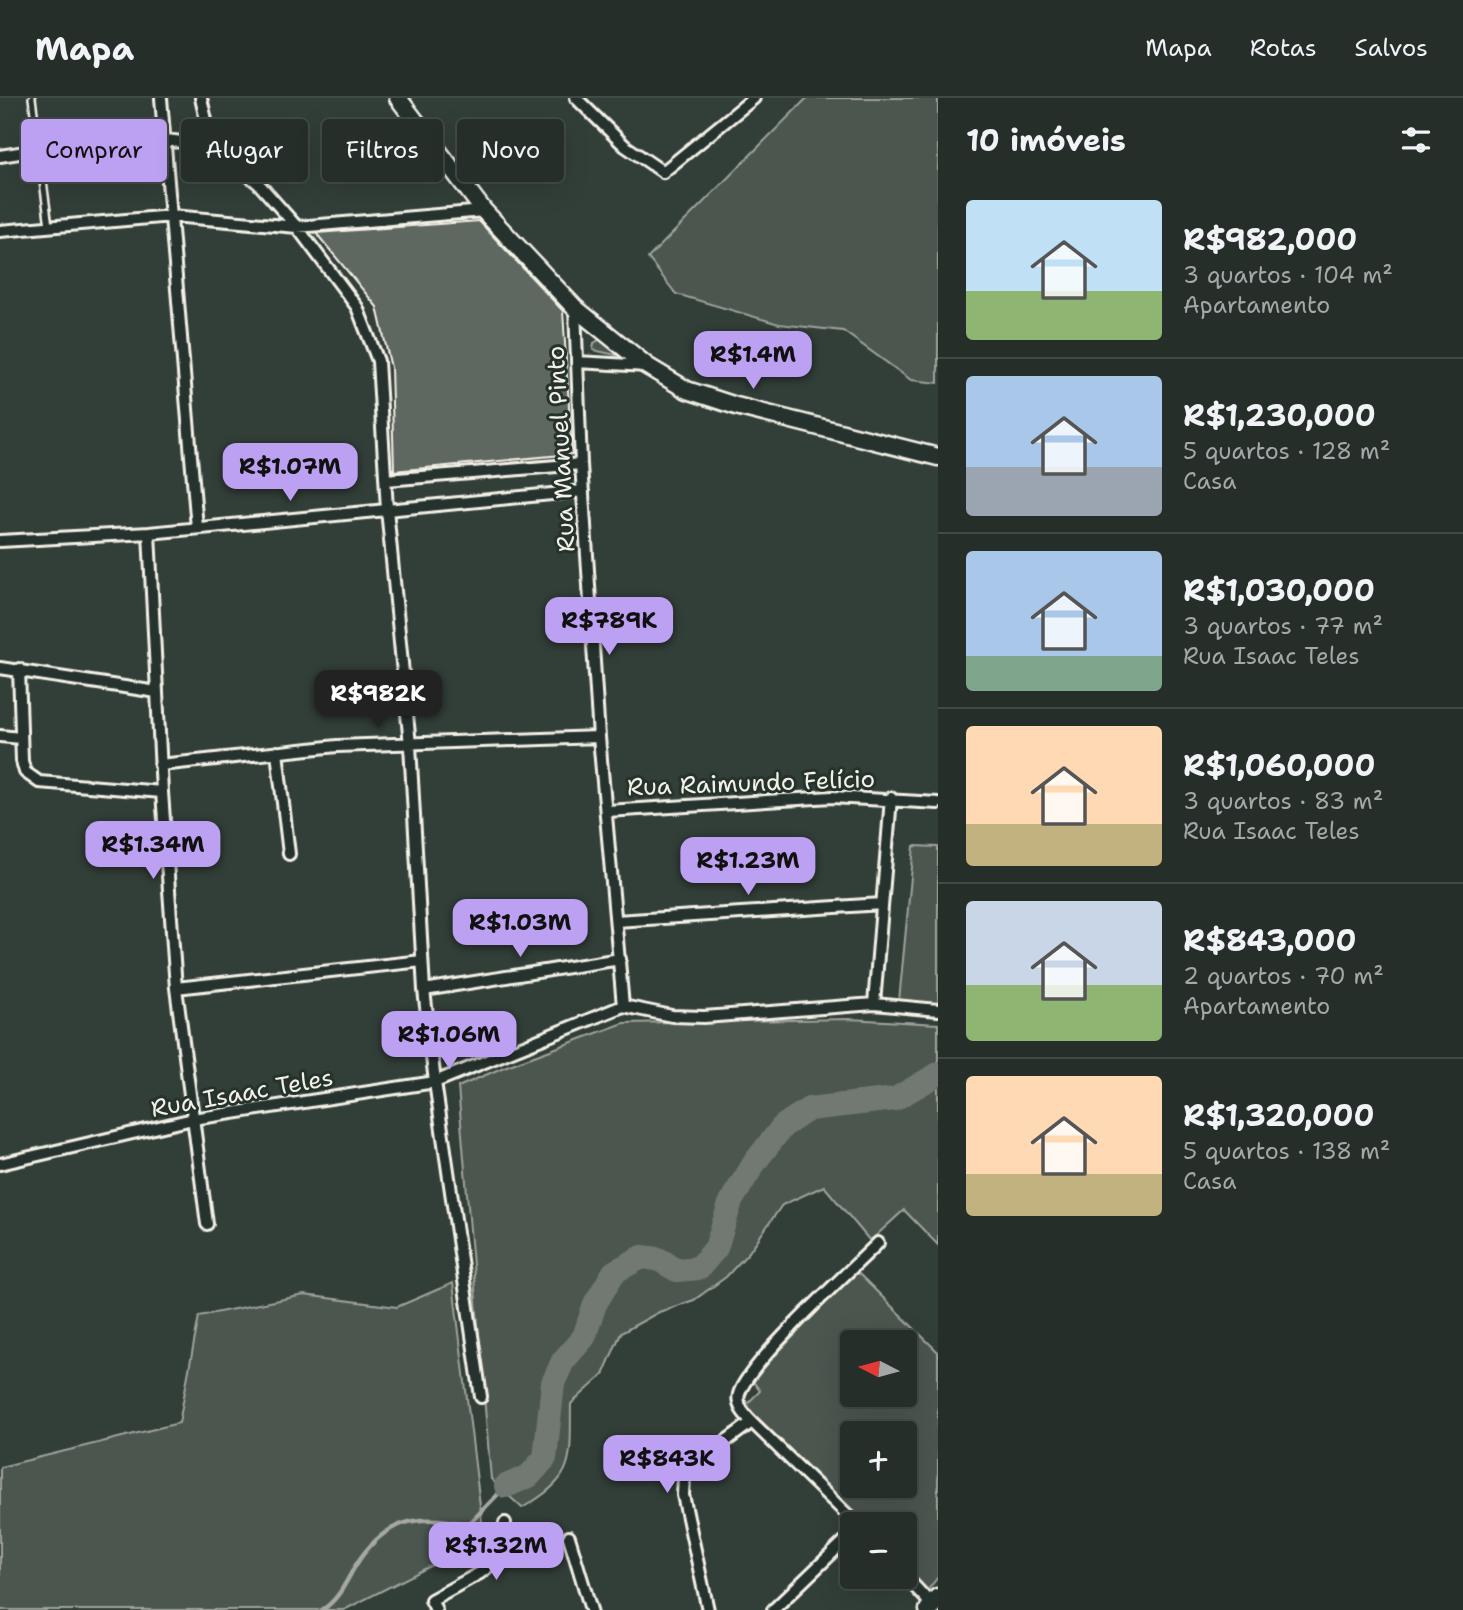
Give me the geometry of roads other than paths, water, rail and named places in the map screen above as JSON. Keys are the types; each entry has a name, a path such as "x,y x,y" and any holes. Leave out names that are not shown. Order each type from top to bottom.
{"street":[{"path":"161,98 164,119"},
{"path":"201,98 206,119"},
{"path":"398,98 484,211 575,309 647,366 687,390 736,406 938,457"},
{"path":"576,98 625,146 663,172 754,98"},
{"path":"0,156 21,153"},
{"path":"167,153 197,528"},
{"path":"257,182 297,227 358,307 370,333 378,361 383,401 387,509 410,745 424,990 481,1397"},
{"path":"0,231 172,216 297,227 484,211"},
{"name":"Rua Manuel Pinto","path":"575,309 581,464 599,737 623,1006"},
{"path":"577,362 647,366"},
{"path":"386,480 581,464"},
{"path":"0,541 149,533 583,491"},
{"path":"149,533 160,765 176,988 207,1224"},
{"path":"0,668 158,692"},
{"path":"19,670 25,772 39,782 162,792"},
{"path":"0,736 21,738"},
{"path":"160,765 337,746 599,737"},
{"path":"276,752 289,854"},
{"name":"Rua Raimundo Felício","path":"607,811 763,799 891,799 938,803"},
{"path":"873,1004 891,799"},
{"path":"616,921 882,904"},
{"path":"424,990 620,958"},
{"path":"176,988 422,961"},
{"path":"623,1006 673,1016 705,1017 873,1004 938,1010"},
{"name":"Rua Isaac Teles","path":"0,1164 193,1119 435,1082 623,1006"},
{"path":"845,1512 751,1422 738,1403 744,1385 760,1362 878,1243"},
{"path":"708,1610 683,1496 684,1477 690,1468 751,1422"},
{"path":"433,1605 495,1564 502,1551 505,1523"},
{"path":"569,1537 591,1610"},
{"path":"774,1610 840,1546"},
{"path":"917,1588 933,1604"}],"lane":[{"path":"32,98 34,119"},
{"path":"43,182 49,226"}],"waterway":[{"path":"506,1486 529,1476 545,1458 553,1383 563,1361 584,1337 595,1304 614,1272 642,1257 658,1259 677,1270 699,1268 716,1248 731,1201 755,1162 783,1126 809,1109 895,1099 938,1074"},
{"path":"322,1610 337,1597 365,1552 389,1530 416,1520 449,1521 468,1525 506,1486"}]}
